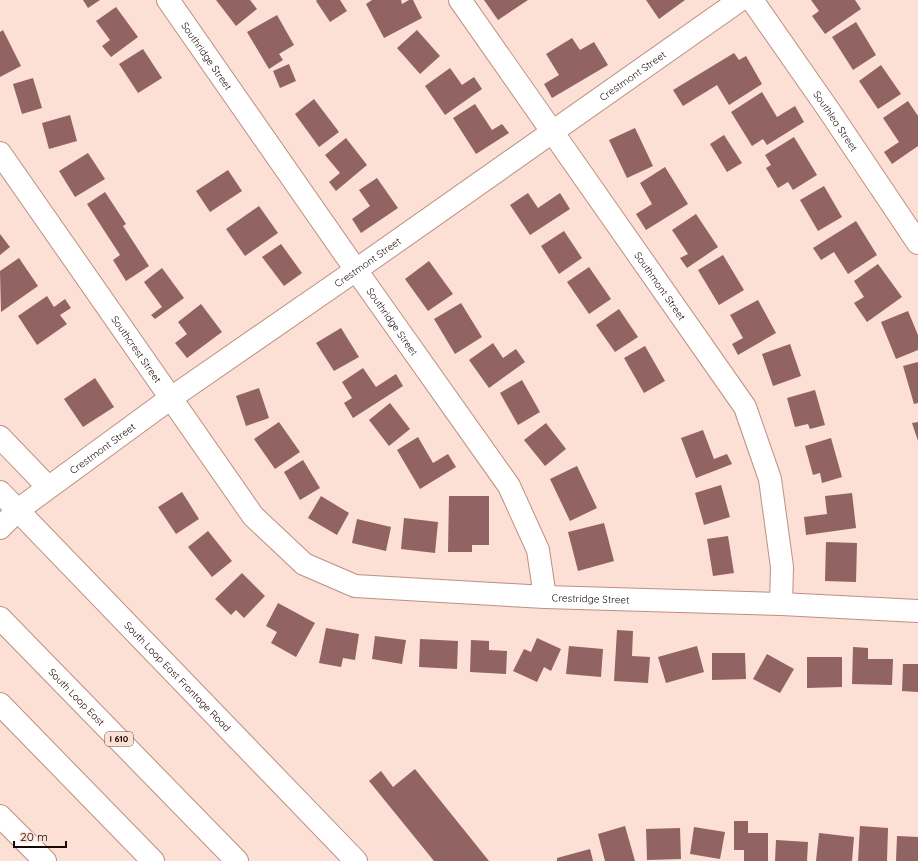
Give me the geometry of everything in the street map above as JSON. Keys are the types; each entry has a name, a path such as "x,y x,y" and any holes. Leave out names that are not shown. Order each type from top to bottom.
{"main road":[{"name":"Southridge Street","path":"168,0 509,486 538,550 544,597"},
{"name":"Southmont Street","path":"460,0 745,407 770,479 782,567 781,604"},
{"name":"Crestmont Street","path":"0,528 18,510 48,487 172,398 740,0"},
{"name":"Southlea Street","path":"752,0 828,109 918,243"},
{"name":"Southcrest Street","path":"0,153 253,516 278,540"},
{"path":"0,437 48,487"},
{"name":"South Loop East Frontage Road","path":"0,492 356,861"},
{"name":"Crestridge Street","path":"278,540 304,564 355,586 544,597 781,604 918,611"},
{"name":"South Loop East","path":"0,618 237,861"},
{"path":"0,704 153,861"},
{"path":"0,816 45,861"}],"building":[{"path":"83,0 100,0 88,8"},
{"path":"216,0 250,0 257,9 236,26"},
{"path":"340,0 347,11 330,22 316,1"},
{"path":"372,0 401,0 402,4 409,0 413,0 422,18 384,38 366,4"},
{"path":"484,0 528,0 498,20"},
{"path":"646,0 685,0 659,19"},
{"path":"811,0 855,0 861,9 825,34 812,16 819,11"},
{"path":"116,7 138,37 111,57 102,46 110,40 96,21"},
{"path":"277,15 294,45 279,54 283,60 269,69 247,32"},
{"path":"856,22 876,55 853,70 832,37"},
{"path":"3,30 21,66 0,77 0,32"},
{"path":"417,30 440,56 420,74 397,48"},
{"path":"572,38 580,50 594,42 608,65 552,98 544,84 559,75 546,54"},
{"path":"143,49 162,78 138,93 119,64"},
{"path":"734,53 739,60 746,56 762,84 729,105 717,85 683,106 673,90"},
{"path":"289,64 296,81 280,88 273,71"},
{"path":"881,65 901,94 878,109 859,81"},
{"path":"450,68 462,85 474,77 482,89 445,115 425,86"},
{"path":"33,78 42,108 22,114 13,84"},
{"path":"762,92 777,117 795,106 804,122 767,145 763,139 752,146 731,112"},
{"path":"314,99 339,132 319,147 295,114"},
{"path":"908,101 918,116 918,146 892,164 884,152 899,142 883,118"},
{"path":"475,104 492,130 502,124 509,133 476,154 453,118"},
{"path":"70,115 77,141 49,149 42,123"},
{"path":"635,128 653,166 627,178 609,140"},
{"path":"724,135 742,163 727,172 710,144"},
{"path":"794,137 817,175 793,190 788,182 778,188 766,168 771,165 765,155"},
{"path":"346,138 367,165 336,191 329,182 340,173 325,155"},
{"path":"88,153 105,179 75,197 59,171"},
{"path":"665,167 688,204 646,230 636,214 652,204 640,183"},
{"path":"228,170 242,191 210,212 196,191"},
{"path":"377,178 398,208 361,233 352,219 370,206 359,190"},
{"path":"824,186 842,217 818,231 800,200"},
{"path":"105,192 126,224 123,226 149,266 126,281 113,260 120,255 87,204"},
{"path":"528,193 538,208 560,193 570,209 530,235 510,205"},
{"path":"259,206 278,233 245,256 226,229"},
{"path":"696,214 718,247 687,268 680,258 688,254 672,230"},
{"path":"856,221 877,255 848,274 834,252 821,260 813,248"},
{"path":"564,231 582,258 559,274 541,246"},
{"path":"0,234 10,247 0,255"},
{"path":"281,244 302,273 284,286 262,257"},
{"path":"723,255 744,290 719,305 698,270"},
{"path":"19,258 38,286 1,312 0,271"},
{"path":"429,261 453,294 428,311 405,279"},
{"path":"878,264 902,297 867,322 854,303 864,297 854,281"},
{"path":"589,267 611,299 589,314 567,282"},
{"path":"162,268 184,298 155,319 151,315 162,307 144,282"},
{"path":"47,296 54,307 65,299 71,308 60,315 67,324 37,345 18,316"},
{"path":"758,300 776,333 738,355 732,344 743,338 730,315"},
{"path":"461,303 482,337 455,354 434,319"},
{"path":"201,304 222,332 187,358 175,343 187,334 178,322"},
{"path":"619,309 638,337 615,352 596,325"},
{"path":"908,311 918,335 918,350 896,359 881,322"},
{"path":"341,328 359,357 334,371 316,343"},
{"path":"493,343 503,358 516,349 525,362 489,388 469,360"},
{"path":"790,344 801,376 773,386 762,354"},
{"path":"645,346 665,381 644,393 624,358"},
{"path":"918,362 918,403 914,404 903,366"},
{"path":"363,368 376,387 396,374 403,386 353,418 344,403 352,398 342,382"},
{"path":"95,378 114,407 83,427 64,399"},
{"path":"522,380 540,412 518,425 500,393"},
{"path":"259,388 269,418 246,426 236,396"},
{"path":"815,390 825,425 810,429 808,424 795,427 787,398"},
{"path":"390,403 410,429 389,446 369,420"},
{"path":"279,422 300,452 275,469 254,439"},
{"path":"918,422 918,441 912,423"},
{"path":"546,423 566,449 545,466 524,440"},
{"path":"703,430 714,459 727,454 732,464 696,478 681,438"},
{"path":"418,437 433,463 448,454 456,467 420,489 397,450"},
{"path":"831,438 842,477 822,483 820,473 813,475 805,446"},
{"path":"303,460 320,488 300,500 284,472"},
{"path":"577,466 597,508 570,521 550,479"},
{"path":"721,485 730,517 704,525 695,493"},
{"path":"182,492 199,519 176,534 158,507"},
{"path":"852,493 856,528 806,535 804,517 827,514 825,496"},
{"path":"321,496 349,513 337,535 308,518"},
{"path":"449,496 489,496 489,545 472,545 472,552 448,552"},
{"path":"404,518 438,522 435,553 401,549"},
{"path":"357,519 391,527 386,551 352,543"},
{"path":"604,523 614,561 578,571 568,532"},
{"path":"208,531 232,561 212,577 188,547"},
{"path":"728,536 734,573 713,576 707,539"},
{"path":"826,542 857,543 856,582 825,581"},
{"path":"242,573 265,596 244,618 236,610 231,615 215,599"},
{"path":"278,603 315,623 296,657 271,643 277,632 266,626"},
{"path":"326,628 359,634 355,660 343,658 341,667 319,663"},
{"path":"617,630 633,631 632,656 650,657 648,683 614,681"},
{"path":"375,636 406,640 402,664 372,659"},
{"path":"537,638 561,649 551,671 544,667 537,682 513,671 524,649 531,652"},
{"path":"420,639 458,641 457,669 419,667"},
{"path":"471,640 489,641 489,650 507,651 506,674 470,672"},
{"path":"569,646 603,649 601,677 566,674"},
{"path":"697,646 704,672 666,683 658,657"},
{"path":"853,647 868,648 868,659 893,659 892,685 852,684"},
{"path":"712,653 745,653 746,679 712,680"},
{"path":"767,654 794,669 780,693 753,679"},
{"path":"807,657 842,657 842,687 807,688"},
{"path":"903,664 918,664 918,692 902,691"},
{"path":"415,769 489,861 434,861 369,781 381,771 393,787"},
{"path":"734,821 748,821 748,833 768,833 768,861 744,861 744,850 734,850"},
{"path":"625,826 635,861 605,861 598,834"},
{"path":"860,826 888,828 887,861 858,861"},
{"path":"694,827 725,832 720,859 690,854"},
{"path":"680,828 681,859 647,860 646,829"},
{"path":"819,833 854,837 852,861 816,861"},
{"path":"897,836 918,837 918,861 896,861"},
{"path":"776,840 808,842 807,861 775,861"},
{"path":"590,849 593,861 557,861 557,858"}]}
